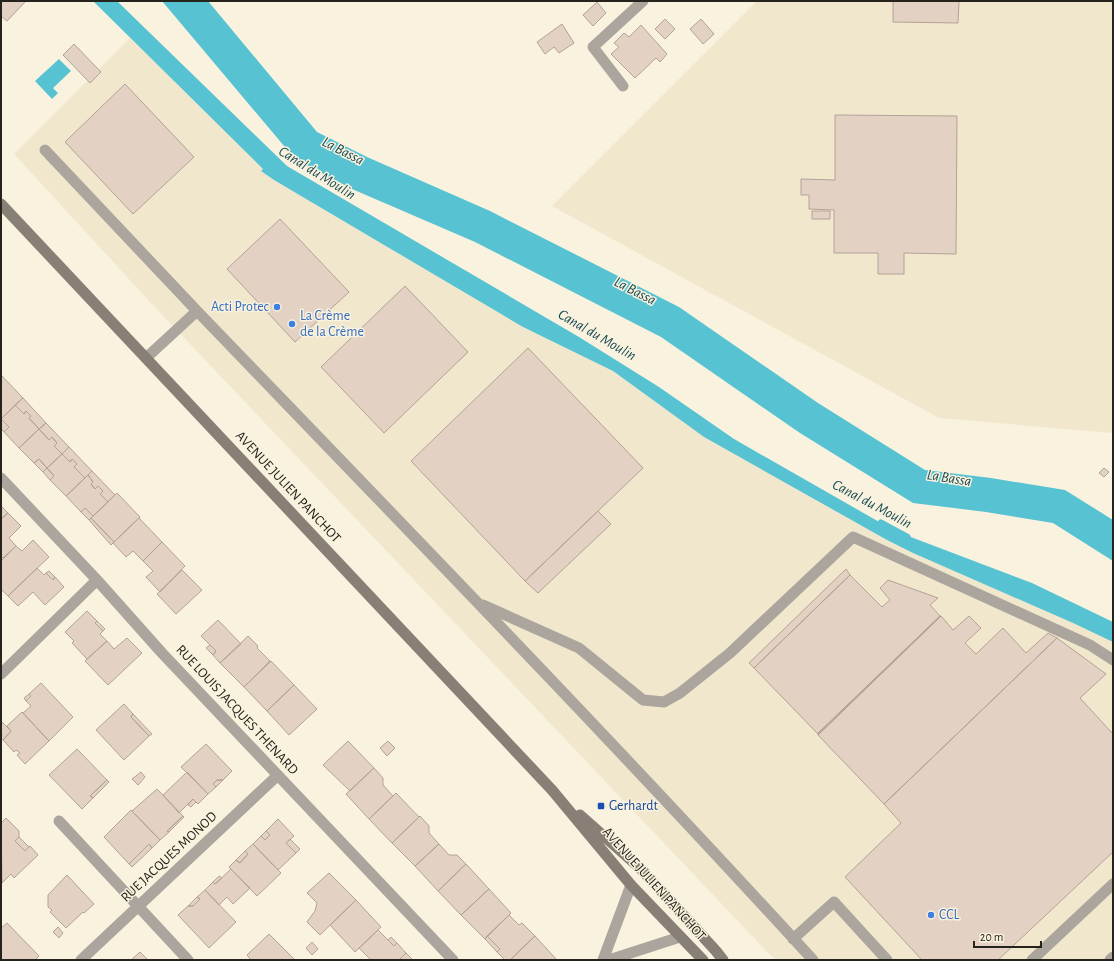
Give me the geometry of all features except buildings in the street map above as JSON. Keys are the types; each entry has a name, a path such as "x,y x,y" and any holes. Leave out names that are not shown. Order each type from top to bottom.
{"main road":[{"name":"AVENUE JULIEN PANCHOT","path":"1,204 552,790 631,885 704,960"},
{"name":"AVENUE JULIEN PANCHOT","path":"552,790 640,869 723,960"}],"street":[{"path":"623,86 593,47 643,1"},
{"path":"45,150 684,820 813,960"},
{"path":"146,358 197,311"},
{"name":"RUE LOUIS JACQUES THENARD","path":"1,478 96,580 162,654 454,960"},
{"path":"479,604 580,648 643,700 664,702 680,694 730,652 853,537 1090,645 1113,660"},
{"path":"1,674 96,580"},
{"name":"RUE JACQUES MONOD","path":"81,960 278,775"},
{"path":"59,821 188,960"},
{"path":"1032,960 1113,884"},
{"path":"603,960 631,885"},
{"path":"794,939 834,902 887,960"},
{"path":"609,960 680,936"}],"shaded area":[{"path":"757,1 1113,1 1113,433 939,418 552,206"},
{"path":"130,38 263,169 261,171 274,180 523,327 613,371 704,437 887,540 1113,642 1113,960 775,960 151,303 14,154"}],"water":[{"path":"93,1 117,1 287,166 579,337 659,387 734,439 895,531 1032,583 1113,622 1113,642 887,540 704,437 613,371 523,327 274,180 261,171 263,169"},
{"name":"La Bassa","path":"162,1 208,1 317,132 367,157 490,211 679,307 818,403 925,470 991,478 1065,490 1113,520 1113,561 1053,523 986,512 913,503 800,433 661,337 475,242 352,189 295,159"},
{"path":"59,59 71,71 53,88 58,93 52,99 35,81"}],"waterway":[{"name":"Canal du Moulin","path":"881,523 907,537"}],"place":[{"name":"Acti Protec","path":"277,307"},
{"name":"La Crème de la Crème","path":"292,324"},
{"name":"Gerhardt","path":"601,806"},
{"name":"CCL","path":"931,915"}]}
